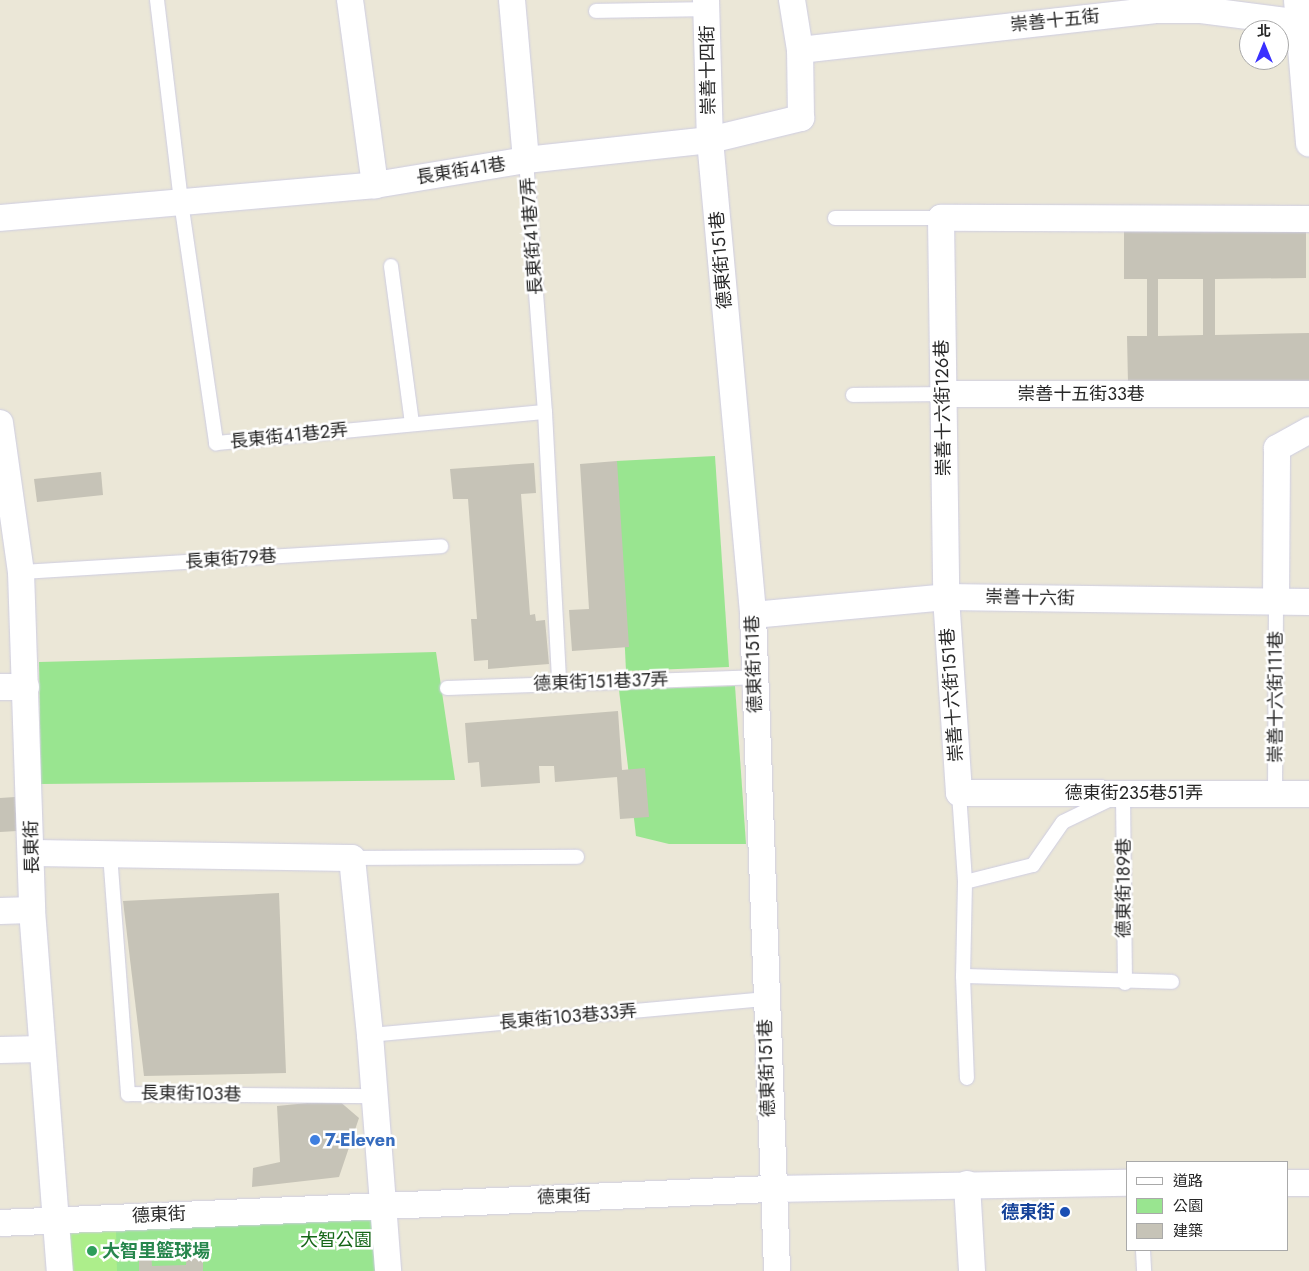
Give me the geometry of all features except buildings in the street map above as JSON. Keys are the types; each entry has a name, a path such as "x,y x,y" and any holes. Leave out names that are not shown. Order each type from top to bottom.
{"street":[{"path":"350,0 375,184"},
{"name":"長東街41巷7弄","path":"512,0 526,160"},
{"name":"長東街41巷","path":"0,218 375,184 526,160 710,140 801,118 800,50 792,0"},
{"name":"崇善十四街","path":"706,5 710,140"},
{"name":"崇善十五街","path":"800,50 1153,5 1201,10 1302,15"},
{"path":"1302,15 1309,143"},
{"name":"德東街151巷","path":"710,140 752,616 772,1189 777,1271"},
{"path":"941,218 1309,219"},
{"name":"崇善十六街126巷","path":"941,218 946,597"},
{"name":"崇善十五街33巷","path":"942,394 1309,394"},
{"name":"長東街","path":"0,423 21,572 32,853 32,910 41,1049 60,1271"},
{"path":"1276,601 1277,448 1309,430"},
{"name":"崇善十六街","path":"752,616 946,597 1309,602"},
{"name":"崇善十六街151巷","path":"946,597 959,792"},
{"path":"0,687 26,687"},
{"name":"德東街235巷51弄","path":"959,792 1309,794"},
{"path":"32,853 352,858 370,1035 388,1271"},
{"path":"0,911 32,910"},
{"path":"0,1050 41,1049"},
{"path":"1289,1183 1309,1183"},
{"path":"967,1184 972,1271"},
{"name":"德東街","path":"0,1222 383,1204 772,1189 967,1184 1126,1184"}],"lane":[{"path":"157,0 181,202"},
{"path":"596,11 706,5"},
{"name":"長東街41巷7弄","path":"526,160 545,412 559,683"},
{"name":"長東街41巷2弄","path":"181,202 216,443 412,423 545,412"},
{"path":"835,218 941,218"},
{"path":"391,266 412,423"},
{"name":"崇善十五街33巷","path":"854,395 942,394"},
{"name":"長東街79巷","path":"21,572 442,546"},
{"name":"崇善十六街111巷","path":"1275,794 1276,601"},
{"name":"德東街151巷37弄","path":"447,688 754,677"},
{"path":"959,792 964,882 962,976 967,1078"},
{"path":"964,882 1033,865 1063,822 1123,793"},
{"name":"德東街189巷","path":"1123,793 1124,983"},
{"name":"長東街103巷","path":"110,854 128,1094 374,1096"},
{"path":"352,858 577,857"},
{"path":"962,976 1124,983 1172,982"},
{"name":"長東街103巷33弄","path":"370,1035 765,999"},
{"path":"1143,1251 1144,1271"}],"green space":[{"path":"715,456 729,667 626,671 616,461"},
{"path":"436,652 455,780 41,784 39,662"},
{"path":"735,686 746,844 669,844 636,836 619,690"},
{"name":"大智公園","path":"374,1207 377,1271 64,1271 62,1227"},
{"name":"大智里籃球場","path":"116,1231 117,1271 68,1271 67,1232"}],"place":[{"name":"7-Eleven","path":"315,1140"},
{"name":"德東街","path":"1065,1212"},
{"name":"大智里籃球場","path":"92,1251"}]}
